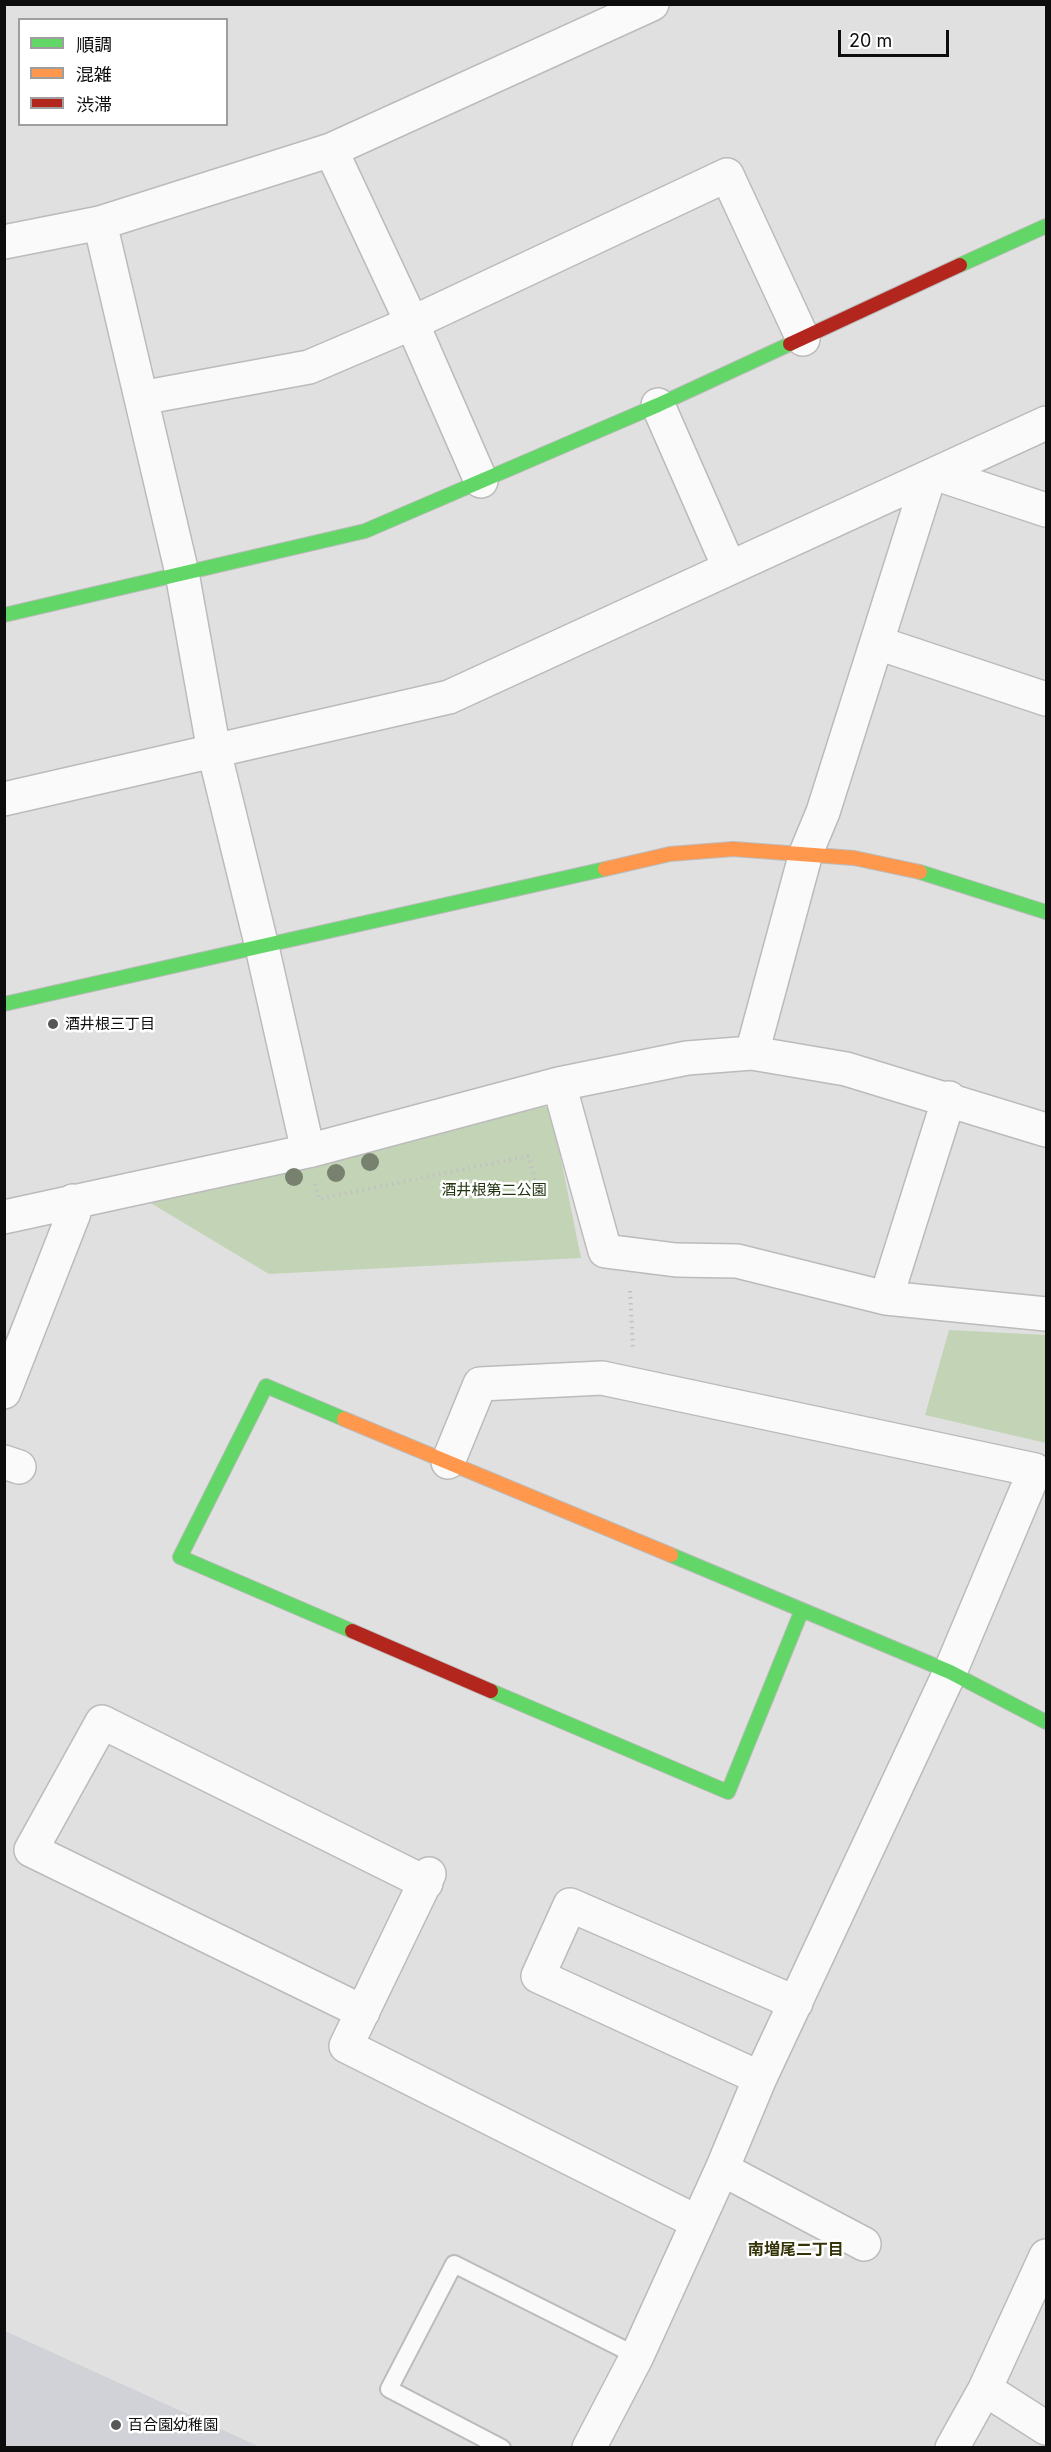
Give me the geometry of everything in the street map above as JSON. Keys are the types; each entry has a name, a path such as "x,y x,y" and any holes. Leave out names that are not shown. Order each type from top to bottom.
{"street":[{"path":"4,242 100,223 331,150 652,4"},
{"path":"331,150 412,323 481,481"},
{"path":"141,398 309,367 412,323 727,175 802,339"},
{"path":"100,223 182,573 214,751 262,947 308,1151"},
{"path":"4,615 365,531 657,405 1047,226"},
{"path":"657,405 729,567"},
{"path":"4,800 449,697 1047,423"},
{"path":"933,476 1047,510"},
{"path":"752,1053 806,854 823,812 933,476"},
{"path":"878,643 1047,699"},
{"path":"4,1004 670,854 733,849 854,858 904,867 1047,912"},
{"path":"4,1217 308,1151 559,1084 687,1058 752,1053 846,1069 949,1098 1047,1130"},
{"path":"559,1084 605,1251 676,1260 737,1261 886,1298 1047,1314"},
{"path":"886,1298 949,1098"},
{"path":"4,1392 74,1213 73,1201"},
{"path":"448,1462 480,1384 602,1378 1035,1470 1038,1489 760,2078 638,2356 589,2448"},
{"path":"802,1610 728,1791 180,1557 266,1386 802,1610 950,1672 1047,1722"},
{"path":"363,2012 31,1850 102,1722 428,1879 363,2012 346,2046 697,2222"},
{"path":"760,2078 538,1976 570,1905 796,2002"},
{"path":"722,2169 864,2244"},
{"path":"952,2448 985,2389 1047,2256"},
{"path":"985,2389 1047,2428"}],"lane":[{"path":"502,2448 389,2389 454,2264 638,2356"}],"path":[{"path":"319,1199 528,1156 537,1186 585,1178"}],"shaded area":[{"path":"5,2331 260,2447 5,2447"}],"green space":[{"name":"酒井根第二公園","path":"540,1104 551,1110 581,1258 269,1274 149,1202"},
{"path":"949,1330 1046,1335 1046,1443 925,1415"}],"traffic: fast":[{"path":"960,265 1046,226"},
{"path":"4,615 365,531 658,405 790,344"},
{"path":"4,1004 605,869"},
{"path":"920,872 1046,912"},
{"path":"344,1419 266,1386 180,1557 352,1631"},
{"path":"671,1555 950,1672 1046,1722"},
{"path":"491,1691 728,1792 802,1610"}],"traffic: slow":[{"path":"605,869 670,854 733,849 854,858 920,872"},
{"path":"344,1419 671,1555"}],"traffic: jam":[{"path":"790,344 960,265"},
{"path":"352,1631 491,1691"}],"place":[{"name":"酒井根三丁目","path":"53,1024"},
{"name":"百合園幼稚園","path":"116,2425"}],"district":[{"name":"南増尾二丁目","path":"796,2250"}]}
